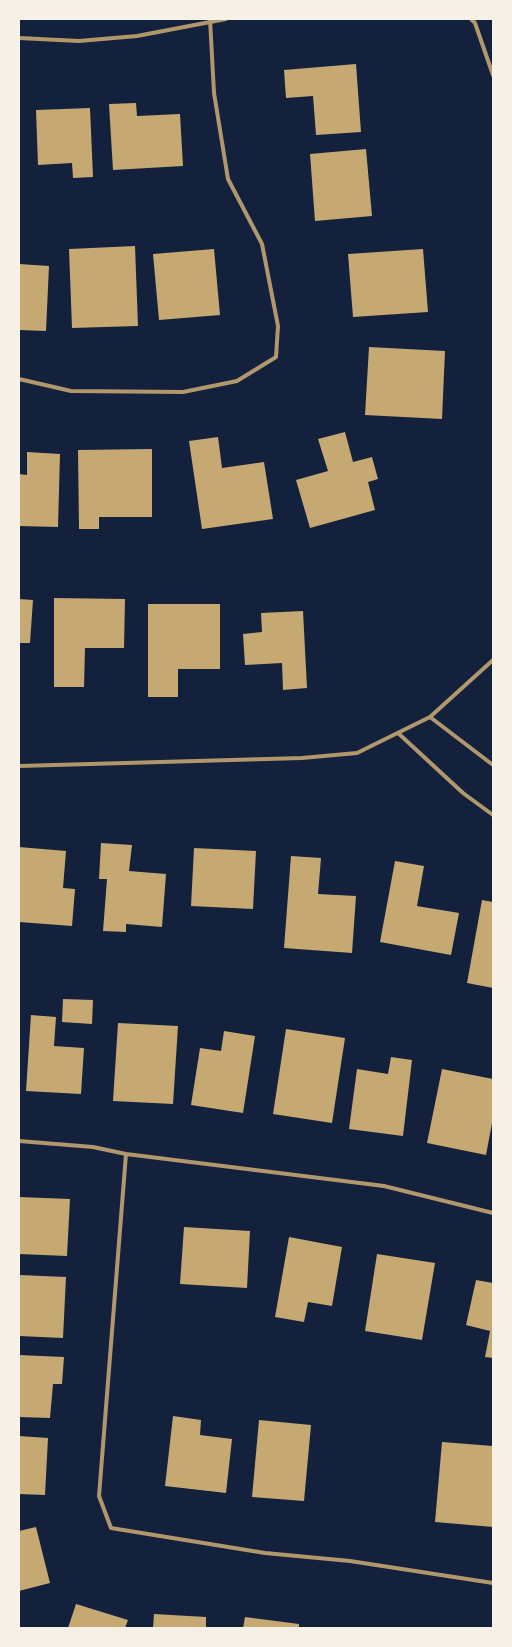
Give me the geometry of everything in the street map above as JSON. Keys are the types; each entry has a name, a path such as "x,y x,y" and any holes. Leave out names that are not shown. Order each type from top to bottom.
{"street":[{"path":"19,38 79,41 137,36 226,19"},
{"path":"471,19 475,23 493,75"},
{"path":"19,380 71,391 183,392 237,381 276,357 278,326 262,244 228,179 214,93 210,21"},
{"path":"19,766 302,758 357,753 430,716 493,660"},
{"path":"430,716 493,765"},
{"path":"398,733 463,793 493,815"},
{"path":"19,1141 93,1147 126,1154 384,1186 493,1213"},
{"path":"126,1154 99,1496 111,1528 265,1553 350,1561 493,1583"}],"building":[{"path":"356,64 361,132 316,135 313,96 286,98 284,70"},
{"path":"136,103 137,116 180,114 183,166 113,170 109,104"},
{"path":"90,108 93,177 73,178 72,163 38,165 36,110"},
{"path":"366,149 372,216 315,221 310,154"},
{"path":"135,246 138,326 72,328 69,249"},
{"path":"214,249 220,315 159,320 153,254"},
{"path":"423,249 428,312 353,317 348,254"},
{"path":"19,264 49,266 46,331 19,330"},
{"path":"369,347 445,351 442,419 365,415"},
{"path":"345,432 353,462 372,457 378,479 368,482 375,510 310,528 296,480 328,471 318,439"},
{"path":"218,437 222,468 264,462 273,519 202,529 189,441"},
{"path":"152,449 152,517 99,517 99,529 79,529 78,450"},
{"path":"27,452 60,454 58,527 19,526 19,474 27,475"},
{"path":"54,598 125,599 124,648 85,648 84,687 54,687"},
{"path":"19,599 33,600 30,643 19,643"},
{"path":"148,604 220,604 220,669 178,669 178,697 148,697"},
{"path":"303,611 307,688 283,690 282,663 245,665 243,634 262,632 261,613"},
{"path":"101,843 132,845 129,871 166,874 162,927 126,924 126,932 103,931 107,879 99,879"},
{"path":"19,847 66,851 63,888 75,889 72,926 19,922"},
{"path":"194,848 256,851 253,909 191,906"},
{"path":"291,856 321,858 318,894 356,896 352,953 284,948"},
{"path":"395,861 424,866 417,906 459,913 451,955 380,942"},
{"path":"482,900 493,902 493,988 467,983"},
{"path":"63,999 93,1000 92,1024 62,1022"},
{"path":"31,1015 56,1017 54,1046 84,1048 81,1094 26,1091"},
{"path":"118,1023 178,1026 173,1104 113,1101"},
{"path":"286,1029 345,1038 332,1123 273,1114"},
{"path":"224,1031 255,1036 243,1113 191,1105 200,1048 221,1051"},
{"path":"391,1057 412,1060 403,1136 349,1129 357,1069 388,1074"},
{"path":"442,1069 493,1079 493,1118 486,1155 427,1143"},
{"path":"19,1197 70,1199 67,1256 19,1254"},
{"path":"184,1227 250,1231 247,1288 180,1284"},
{"path":"289,1237 342,1247 332,1306 308,1302 304,1322 275,1317"},
{"path":"377,1254 435,1263 422,1340 365,1331"},
{"path":"19,1275 66,1277 63,1338 19,1336"},
{"path":"476,1280 493,1283 493,1358 485,1357 490,1331 466,1325"},
{"path":"19,1355 64,1357 62,1384 53,1384 50,1418 19,1417"},
{"path":"173,1416 201,1420 200,1435 232,1439 226,1493 165,1486"},
{"path":"259,1420 311,1425 304,1501 252,1497"},
{"path":"19,1436 48,1438 45,1495 19,1494"},
{"path":"442,1442 493,1446 493,1527 435,1522"},
{"path":"36,1527 50,1583 19,1591 19,1531"},
{"path":"76,1604 128,1620 125,1628 68,1628"},
{"path":"154,1614 206,1617 206,1628 153,1628"},
{"path":"245,1617 299,1624 299,1628 243,1628"}]}
